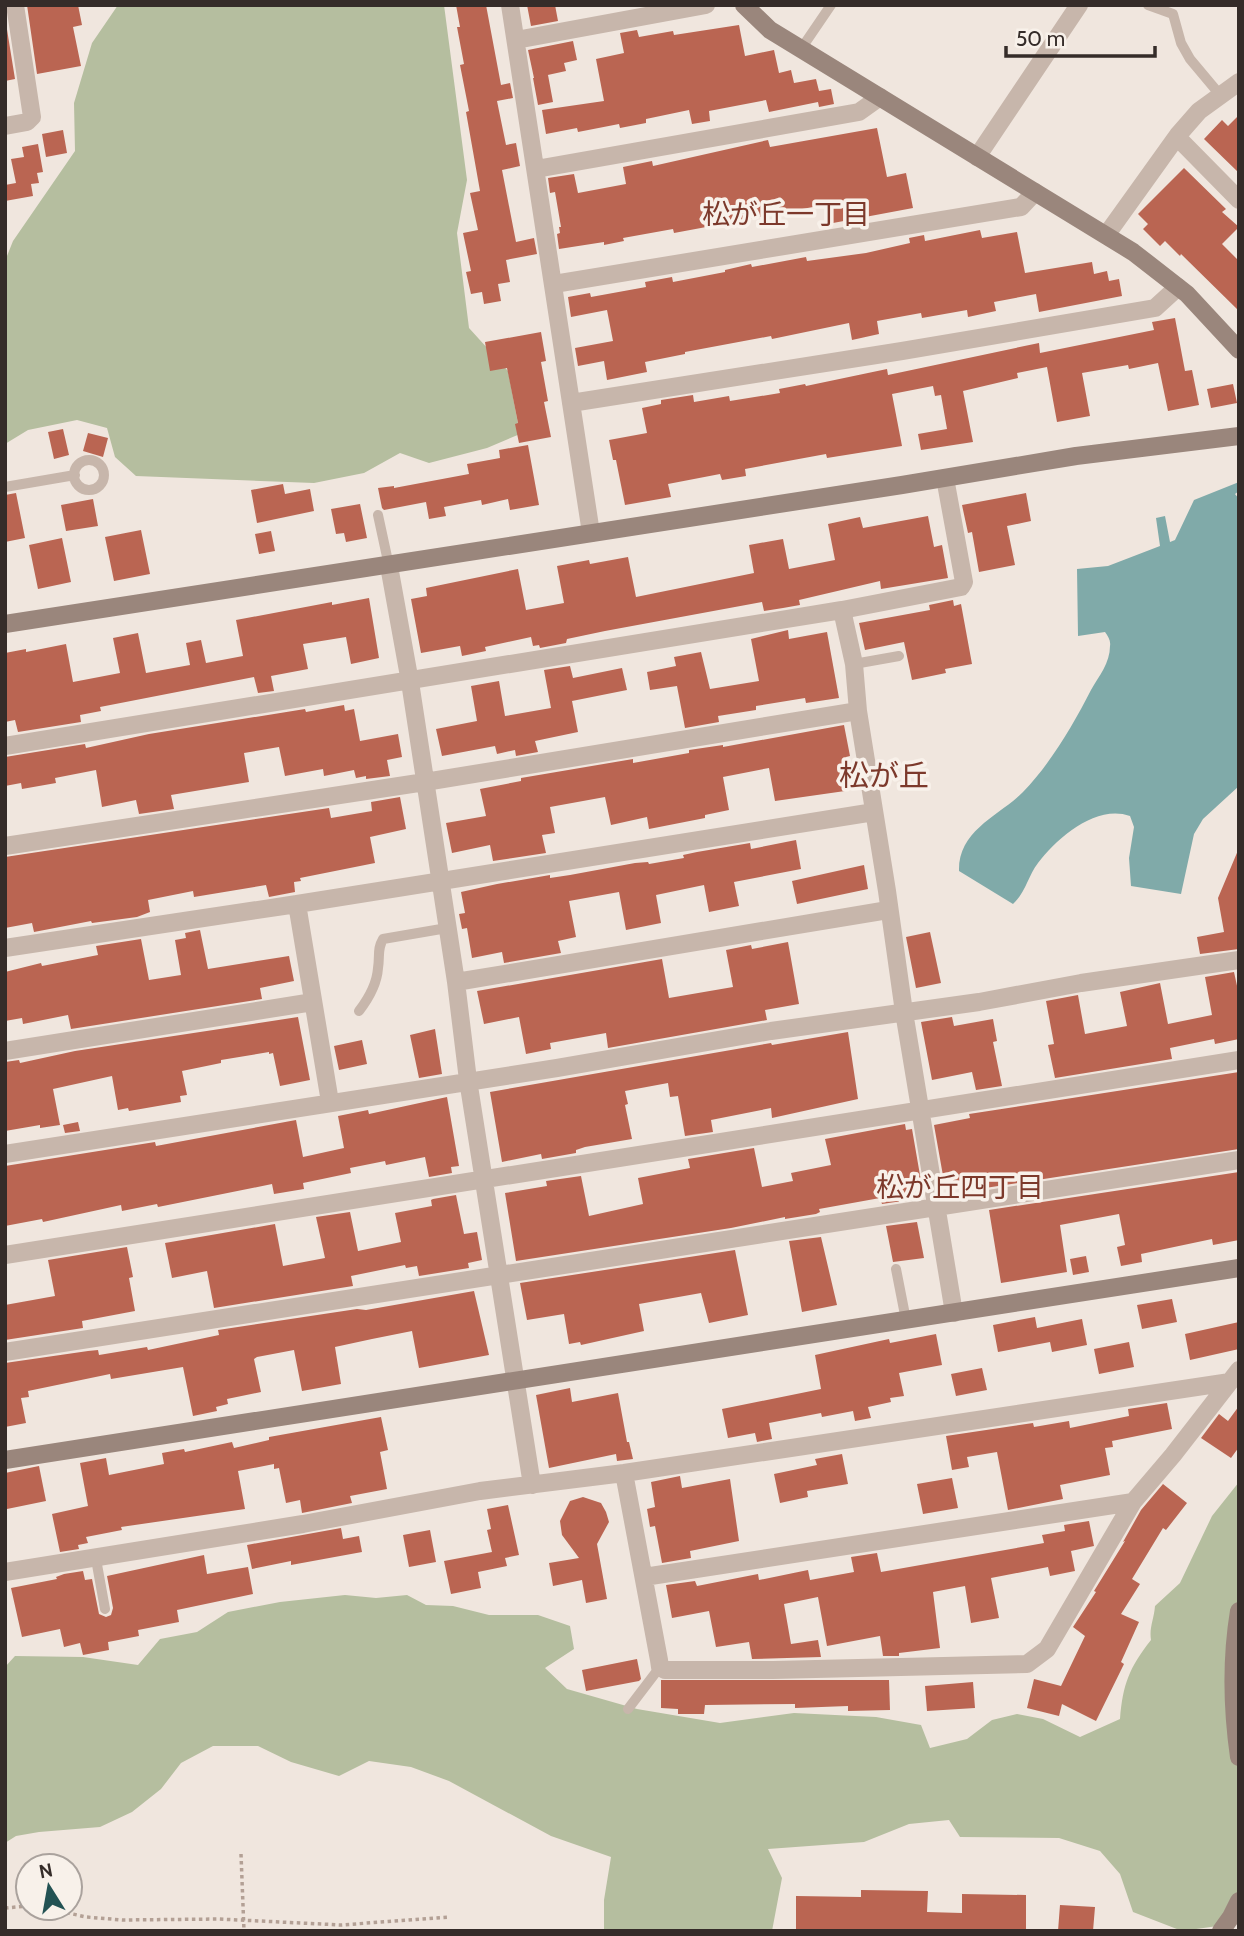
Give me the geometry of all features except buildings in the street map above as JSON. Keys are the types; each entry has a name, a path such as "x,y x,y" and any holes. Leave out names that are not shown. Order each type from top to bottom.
{"street":[{"path":"5,126 27,122 32,117 15,5"},
{"path":"510,5 592,533"},
{"path":"516,40 706,5"},
{"path":"744,5 770,30 1107,234 1187,294 1239,350"},
{"path":"977,157 1079,5"},
{"path":"1107,234 1199,111 1239,82"},
{"path":"536,169 859,112 880,97"},
{"path":"1177,137 1239,200"},
{"path":"554,284 1021,207 1035,192"},
{"path":"571,403 1155,308 1178,287"},
{"path":"5,624 389,566 1089,454 1239,436"},
{"path":"5,746 410,682 842,610 961,587 964,582 945,478"},
{"path":"389,566 410,682 456,982 468,1080 532,1485"},
{"path":"842,610 854,664 858,711 888,910 954,1313"},
{"path":"5,846 425,782 858,711"},
{"path":"5,948 874,812"},
{"path":"297,904 330,1102"},
{"path":"456,982 888,910"},
{"path":"5,1154 595,1062 771,1031 979,1002 1081,983 1239,960"},
{"path":"5,1051 313,1002"},
{"path":"5,1255 1239,1060"},
{"path":"5,1352 1239,1160"},
{"path":"5,1460 1239,1268"},
{"path":"624,1473 660,1667 665,1670 1027,1664 1047,1648 1133,1502 1234,1376"},
{"path":"5,1572 303,1524 480,1491 624,1473 1234,1376"},
{"path":"644,1577 1133,1502"},
{"path":"1239,1611 1233,1685 1239,1757"},
{"path":"1221,1931 1239,1901"}],"lane":[{"path":"801,49 831,5"},
{"path":"1147,5 1173,14 1181,43 1190,59 1221,96"},
{"path":"5,488 75,475"},
{"path":"378,515 389,566"},
{"path":"854,664 899,656"},
{"path":"359,1011 372,992 378,971 379,945 383,939 447,928"},
{"path":"896,1269 906,1320"},
{"path":"96,1559 105,1609"},
{"path":"628,1709 660,1667"}],"path":[{"path":"240,1854 244,1931"},
{"path":"84,1917 122,1920 242,1920 341,1924 450,1917"}],"green space":[{"path":"118,5 444,5 467,180 457,233 469,328 508,371 520,434 487,448 429,463 400,453 364,473 314,483 136,476 115,457 107,428 77,420 28,430 5,444 5,261 13,241 75,151 74,103 92,43"},
{"path":"1239,1482 1239,1923 1182,1931 1133,1912 1120,1874 1100,1851 1059,1838 960,1837 949,1820 909,1824 864,1842 768,1849 782,1878 772,1931 604,1931 604,1900 611,1857 551,1836 449,1781 411,1767 369,1761 339,1776 291,1762 258,1746 213,1746 181,1763 161,1789 132,1812 100,1827 39,1832 16,1836 5,1843 5,1667 15,1656 83,1657 138,1665 160,1639 197,1632 228,1612 280,1602 345,1595 376,1598 407,1595 426,1605 453,1606 489,1615 538,1615 570,1626 574,1649 545,1668 567,1689 637,1709 720,1723 794,1713 876,1717 921,1725 930,1748 967,1739 992,1720 1017,1714 1043,1719 1080,1737 1120,1719 1128,1677 1151,1640 1155,1606 1180,1583 1212,1516"}],"water":[{"path":"1239,482 1239,491 1235,494 1239,499 1239,786 1203,819 1194,834 1181,894 1131,886 1129,858 1134,827 1130,816 1117,814 1091,819 1066,834 1038,863 1013,904 959,871 960,857 972,834 1023,792 1043,769 1069,730 1106,664 1110,644 1105,632 1078,636 1077,569 1108,566 1160,546 1156,518 1165,516 1170,542 1175,540 1194,500"}],"district":[{"name":"松が丘一丁目","path":"786,214"},
{"name":"松が丘","path":"884,775"},
{"name":"松が丘四丁目","path":"960,1187"}]}
